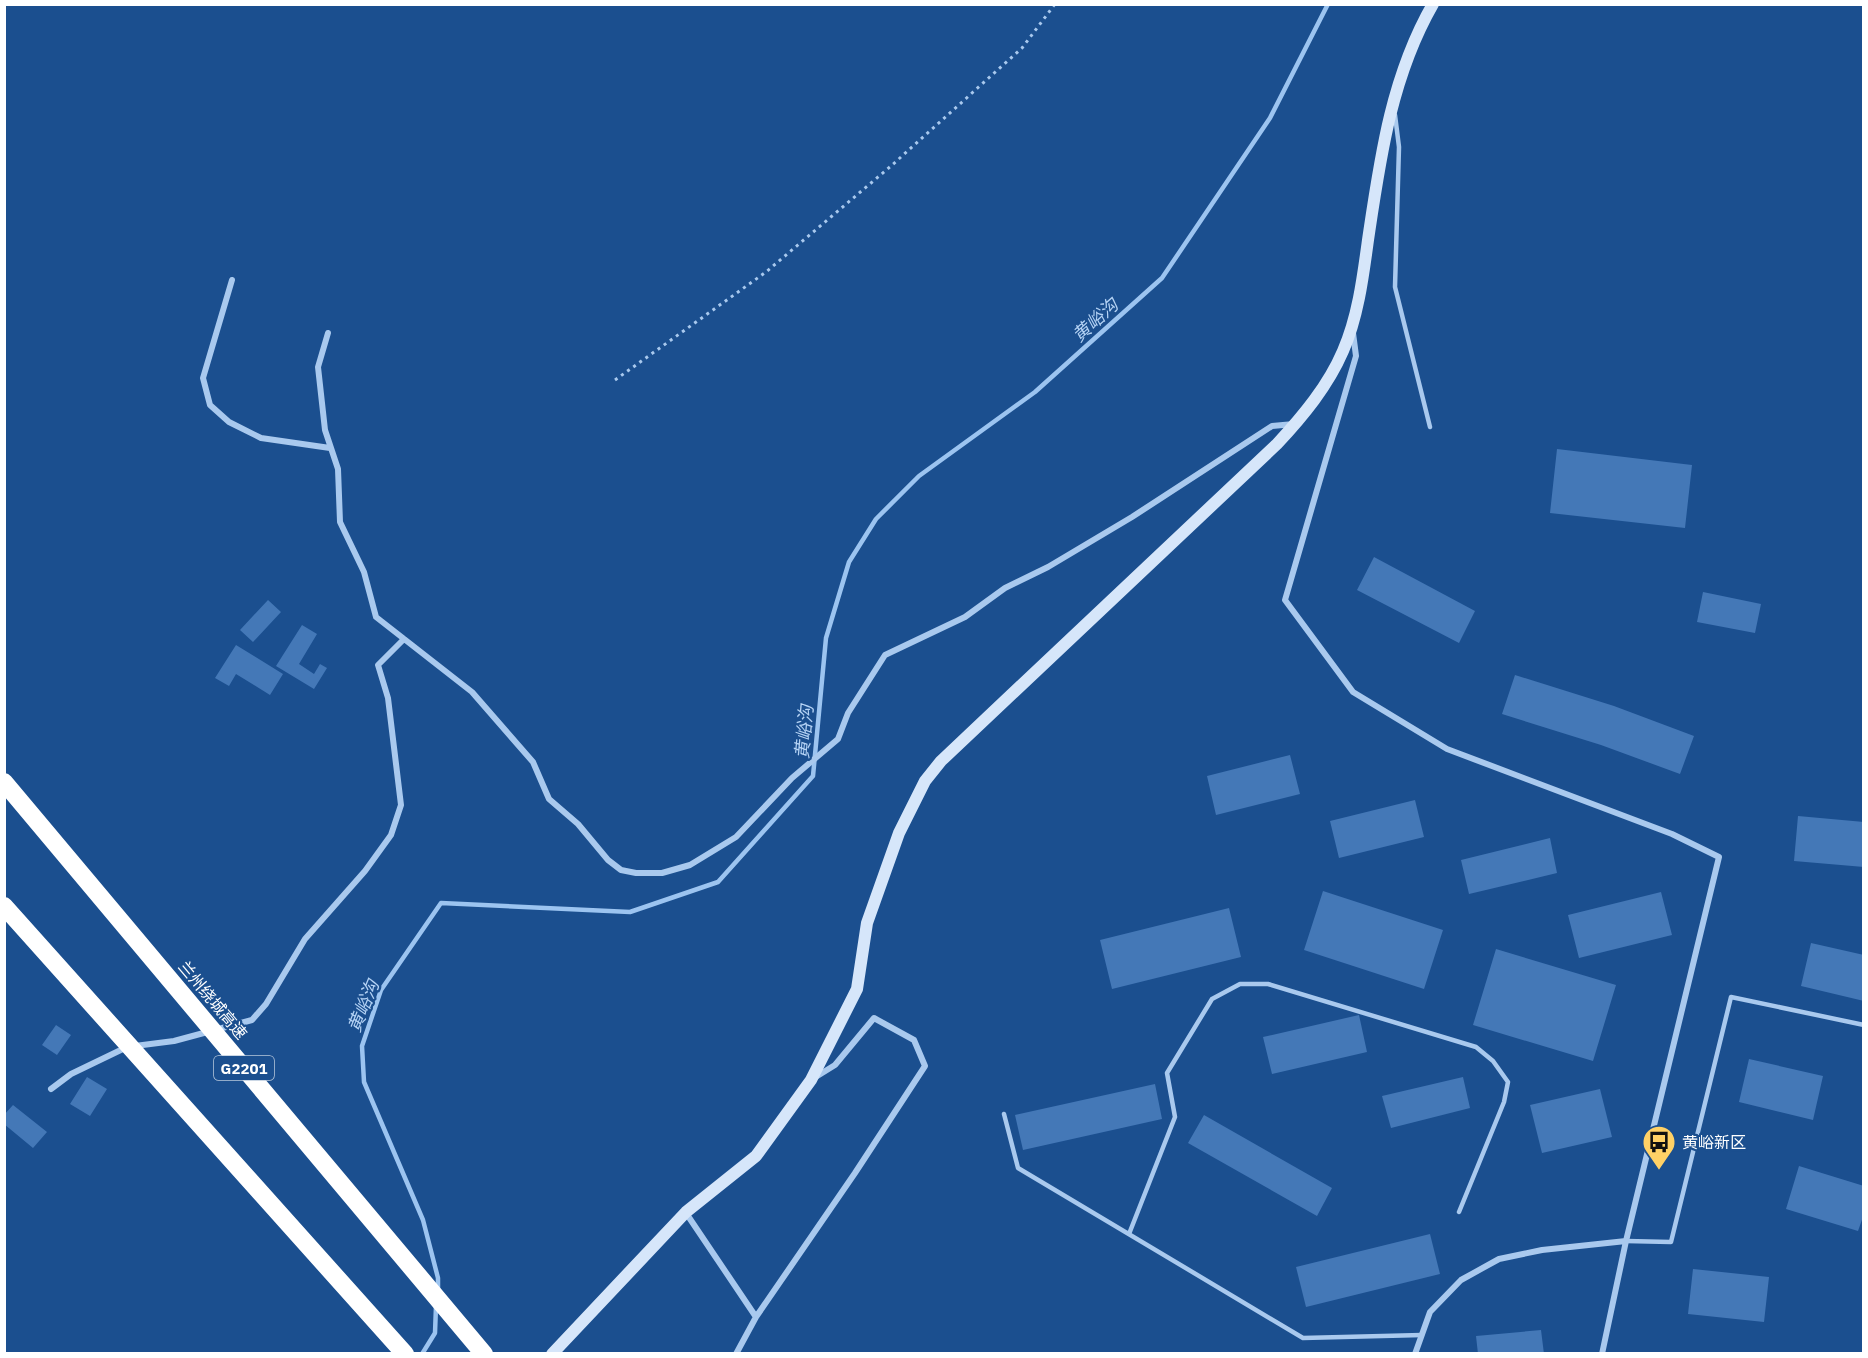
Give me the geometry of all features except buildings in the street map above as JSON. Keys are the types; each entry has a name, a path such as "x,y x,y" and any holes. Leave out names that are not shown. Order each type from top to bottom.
{"highway":[{"name":"兰州绕城高速","path":"4,782 484,1353"},
{"path":"4,906 405,1353"}],"main road":[{"path":"552,1353 686,1212 756,1156 811,1080 856,989 867,923 899,833 925,782 941,760 1296,424 1331,375 1344,350 1364,272 1385,135 1393,101 1416,33 1432,4"}],"street":[{"path":"232,280 203,378 210,405 229,422 261,438 330,448"},
{"path":"1352,323 1356,356 1285,600 1353,692 1447,749 1672,834 1719,857 1626,1241 1602,1353"},
{"path":"328,333 318,367 325,430 338,469 340,522 364,572 376,616 472,692 533,762 549,800 578,824 608,860 621,870 636,873 662,873 690,865 736,837 792,778 804,770 838,738 849,713 885,655 965,617 1005,588 1048,567 1132,517 1272,426 1296,424"},
{"path":"51,1089 71,1074 128,1047 174,1041 252,1020 266,1004 305,939 365,872 391,835 401,805 388,698 378,665 404,639"},
{"path":"736,1353 756,1317 925,1066 914,1040 874,1018 835,1065 811,1080"},
{"path":"686,1212 756,1317"},
{"path":"1415,1353 1430,1312 1461,1280 1499,1259 1542,1250 1626,1241"}],"lane":[{"path":"1393,101 1399,147 1395,287 1430,427"},
{"path":"1129,1234 1175,1117 1167,1073 1212,999 1240,984 1268,984 1476,1047 1493,1061 1508,1082 1504,1102 1459,1212"},
{"path":"1626,1241 1671,1242 1731,997 1863,1025"},
{"path":"1004,1114 1018,1168 1304,1338 1422,1335"}],"path":[{"path":"615,380 766,272 882,173 1022,48 1055,4"}],"waterway":[{"name":"黄峪沟","path":"438,1289 438,1278 423,1220 364,1082 362,1046 381,990 441,903 630,912 718,882 813,776 826,638 849,562 876,519 919,476 1035,392 1162,278 1270,118 1328,4"},
{"name":"黄峪沟","path":"422,1354 435,1333 436,1306"}],"place":[{"name":"黄峪新区","path":"1659,1171"}]}
